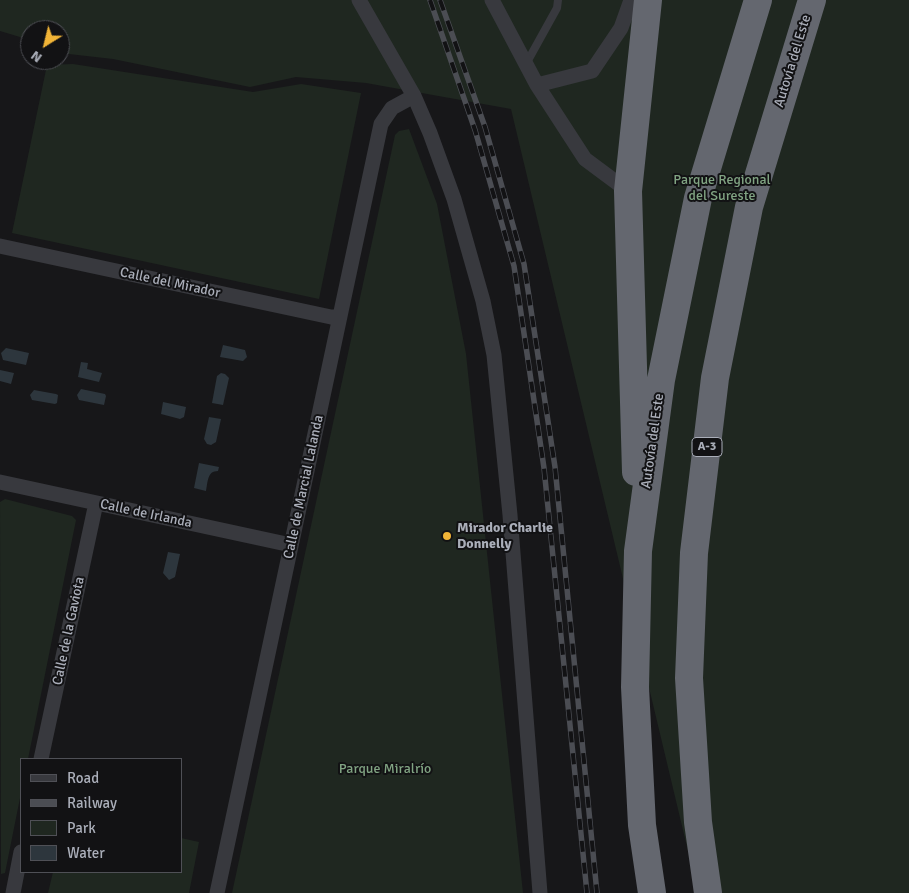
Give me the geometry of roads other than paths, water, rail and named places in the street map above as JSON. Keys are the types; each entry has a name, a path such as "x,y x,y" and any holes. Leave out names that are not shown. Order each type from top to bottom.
{"highway":[{"path":"638,551 628,191 648,0"},
{"name":"Autovía del Este","path":"652,893 642,825 635,687 638,551 661,380 698,198 758,0"},
{"name":"Autovía del Este","path":"708,893 698,822 689,678 694,553 715,378 749,207 810,6"}],"street":[{"path":"359,0 414,96 430,133 466,235 483,301 494,355 510,515 540,893"},
{"path":"492,0 537,84 585,159 628,191"},
{"path":"537,84 592,71 621,28 631,0"},
{"name":"Calle de Marcial Lalanda","path":"217,893 381,124 392,108 414,96"},
{"name":"Calle del Mirador","path":"0,246 331,317 340,317"},
{"name":"Calle de Irlanda","path":"0,482 291,545"},
{"name":"Calle de la Gaviota","path":"41,758 96,503"},
{"path":"8,891 20,855"}],"lane":[{"path":"526,64 557,8 558,0"}],"water":[{"path":"223,345 245,350 247,357 243,361 220,357"},
{"path":"6,348 29,353 26,365 3,360 1,353"},
{"path":"81,362 88,363 87,369 102,373 99,382 78,377"},
{"path":"0,370 14,373 11,384 0,381"},
{"path":"221,373 229,378 223,405 212,403 217,376"},
{"path":"81,389 105,394 104,405 79,400 77,395"},
{"path":"34,390 58,395 57,403 32,400 30,395"},
{"path":"163,402 186,407 184,417 180,419 161,414"},
{"path":"209,417 221,419 216,442 211,445 207,444 204,439"},
{"path":"199,463 219,467 218,471 214,471 210,475 206,491 194,488"},
{"path":"168,552 180,554 175,577 169,580 163,573"}],"railway":[{"path":"430,0 475,130 514,266 544,468 587,893"},
{"path":"440,0 485,127 524,264 555,467 597,893"}],"place":[{"name":"Mirador Charlie Donnelly","path":"447,536"}],"park label":[{"name":"Parque Regional del Sureste","path":"722,188"},
{"name":"Parque Miralrío","path":"385,769"}]}
